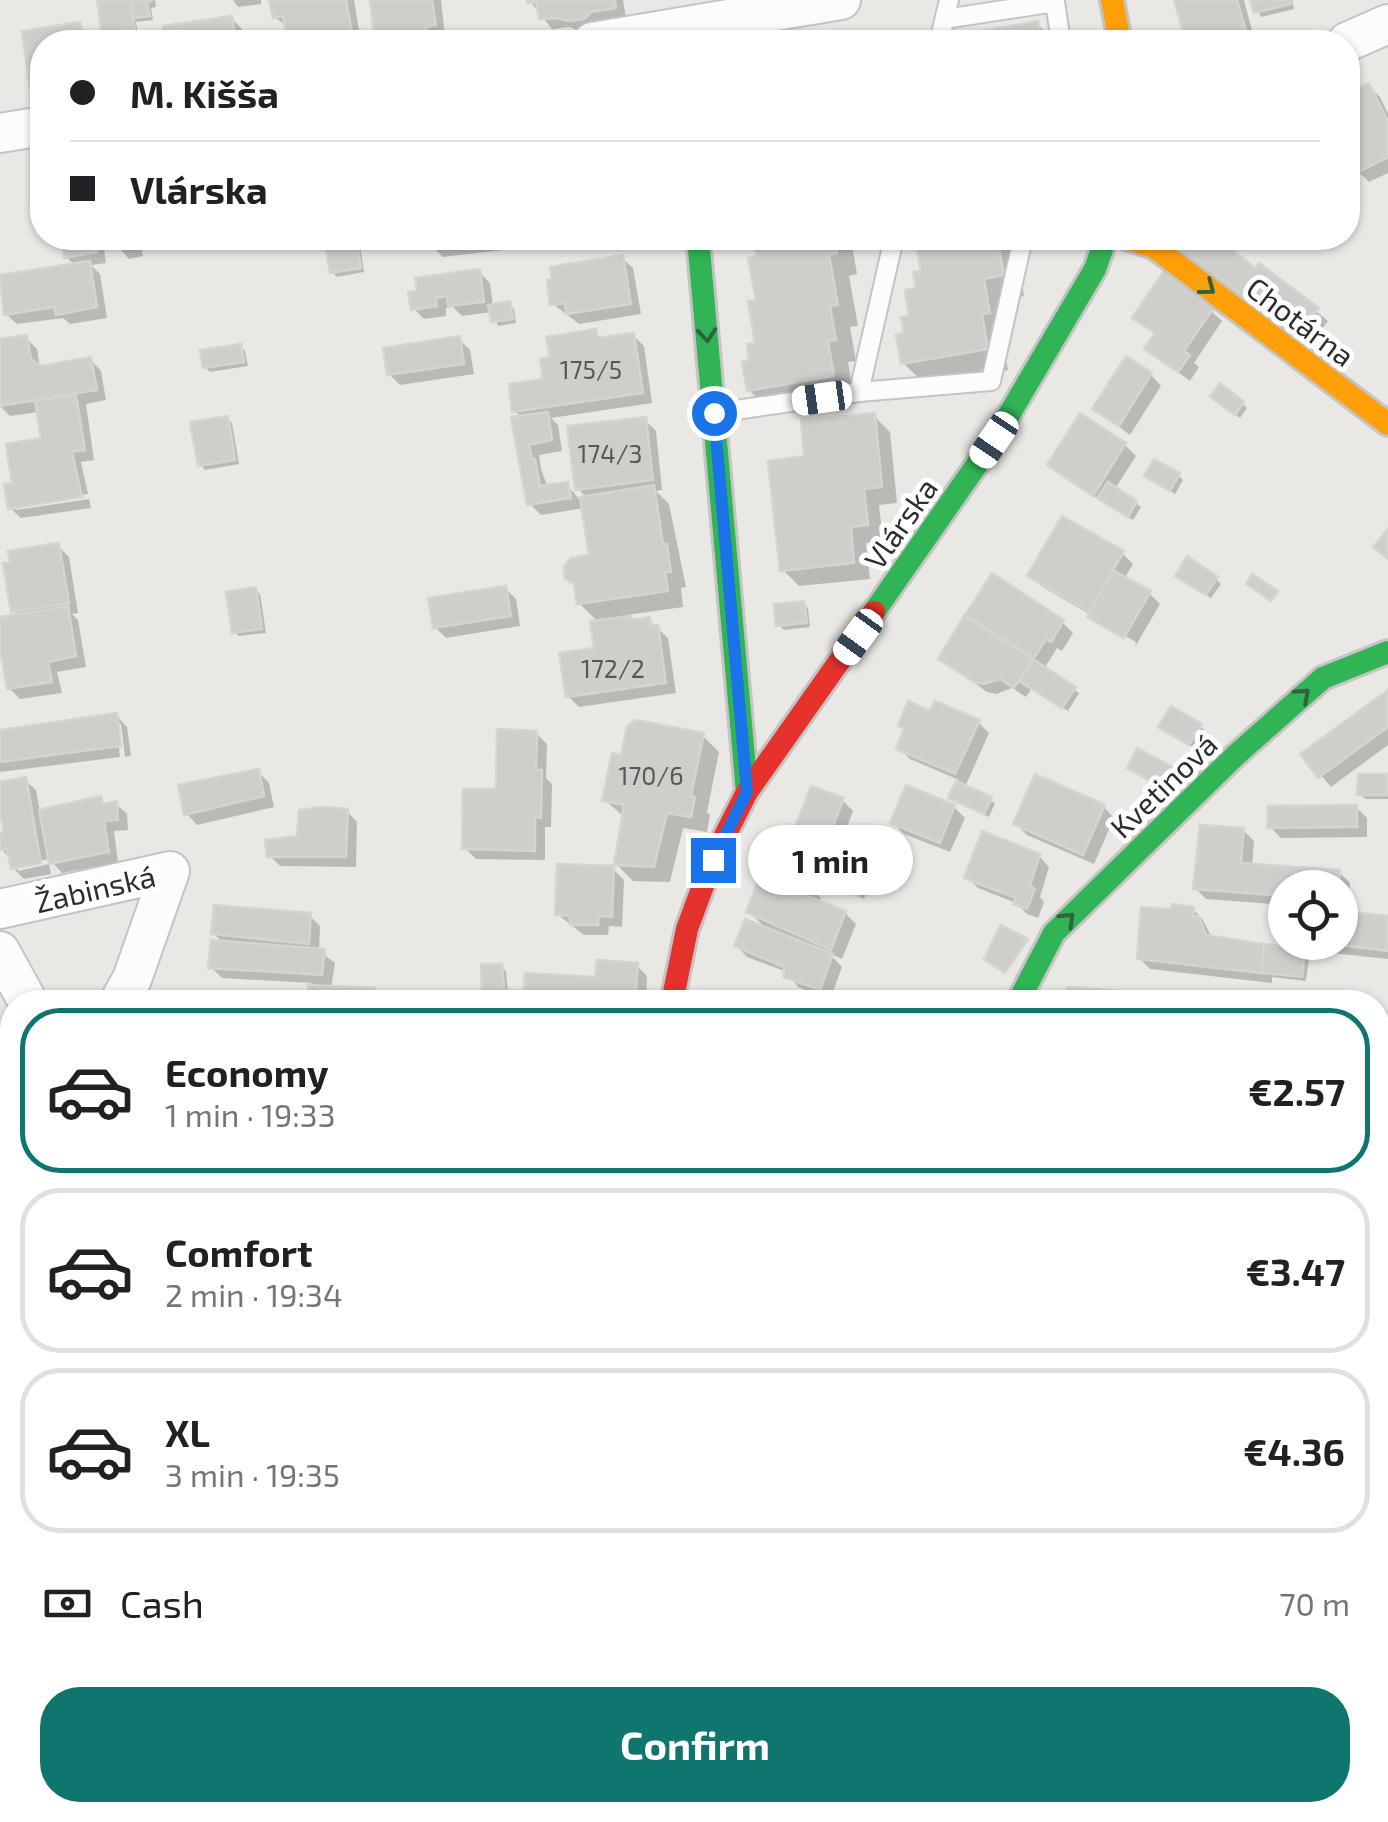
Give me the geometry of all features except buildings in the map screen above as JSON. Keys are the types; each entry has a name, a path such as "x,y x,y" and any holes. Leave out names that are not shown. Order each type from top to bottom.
{"street":[{"path":"651,30 842,0"},
{"path":"1112,0 1118,30"},
{"path":"1360,36 1388,24"},
{"path":"0,133 30,128"},
{"path":"699,250 747,792"},
{"name":"Vlárska","path":"674,990 687,929 713,860 747,792 994,440 1095,269 1102,250"},
{"name":"Chotárna","path":"1158,250 1388,424"},
{"name":"Kvetinová","path":"1024,990 1054,933 1236,755 1323,678 1388,652"},
{"name":"Žabinská","path":"0,910 170,871 126,990"},
{"path":"0,951 21,990"}],"lane":[{"path":"947,9 1055,2 1060,30"},
{"path":"858,392 891,250"},
{"path":"714,413 858,392 990,381 1020,250"}],"traffic: fast":[{"path":"699,250 747,792"},
{"path":"874,612 994,440 1095,269 1102,250"},
{"path":"1024,990 1054,933 1236,755 1323,678 1388,652"}],"traffic: slow":[{"path":"1112,0 1118,30"},
{"path":"1158,250 1388,424"}],"traffic: jam":[{"path":"674,990 687,929 713,859 747,792 874,612"}],"route":[{"path":"713,860 747,792 714,413"}]}
